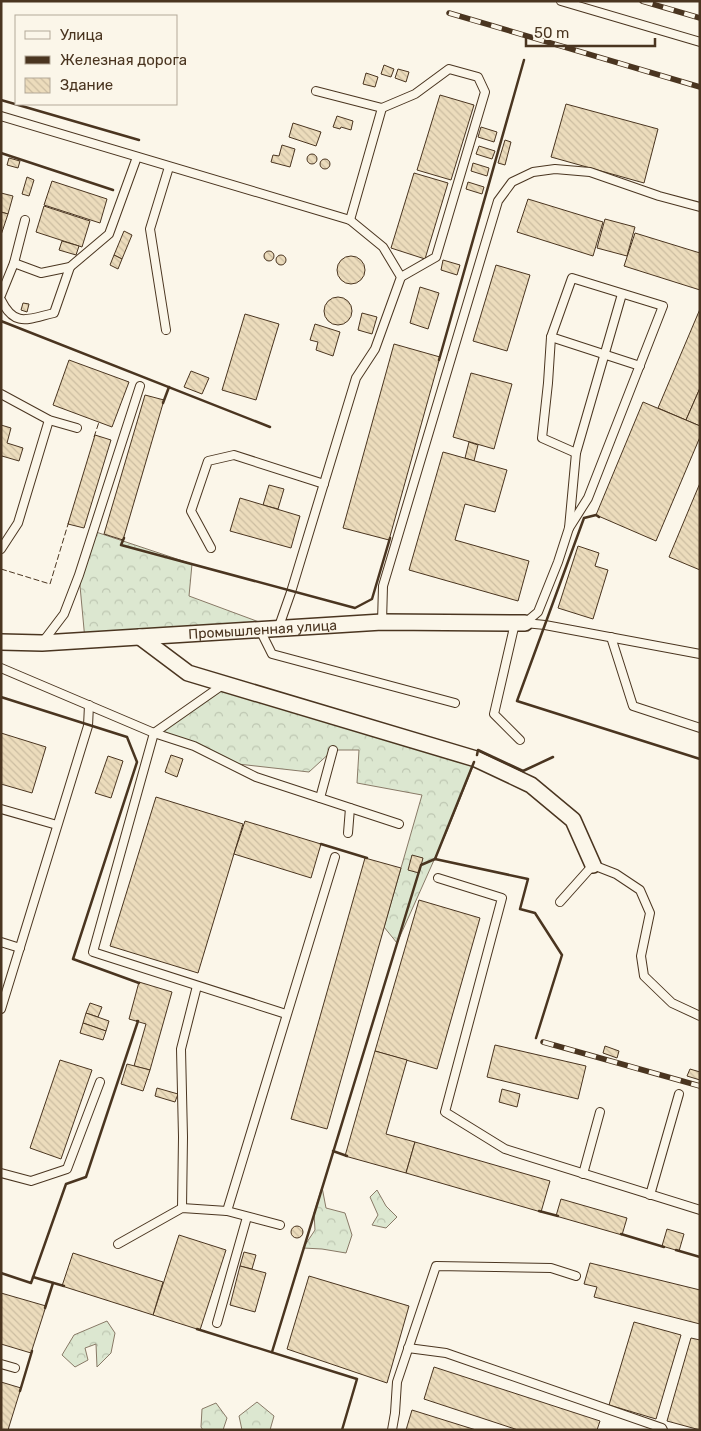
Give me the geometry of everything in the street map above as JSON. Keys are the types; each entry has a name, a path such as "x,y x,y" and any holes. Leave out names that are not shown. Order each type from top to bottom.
{"street":[{"name":"Промышленная улица","path":"1,642 42,643 382,622 520,623"},
{"path":"140,637 188,673 476,759 532,785 573,820 593,865"}],"lane":[{"path":"561,1 700,42"},
{"path":"278,628 291,592 356,378 375,349 400,278 436,258 485,92 478,76 449,69 415,94 382,108 316,90"},
{"path":"350,220 382,108"},
{"path":"1,116 350,220 383,247 400,278"},
{"path":"14,263 41,273 70,267 109,234 137,157"},
{"path":"166,330 150,229 169,167"},
{"path":"382,622 383,586 498,201 512,182 533,172 555,168 590,172 659,196 700,207"},
{"path":"1,296 14,263 25,220"},
{"path":"1,300 8,314 22,320 54,313 70,267"},
{"path":"569,528 588,498 663,306 572,278 551,338 542,438 576,453"},
{"path":"520,740 494,714 520,623 538,612 569,528 576,453 622,294"},
{"path":"551,338 640,366"},
{"path":"42,643 64,614 79,575 140,386"},
{"path":"1,394 49,420 77,428"},
{"path":"1,549 18,523 49,420"},
{"path":"211,548 191,511 208,461 234,455 324,484"},
{"path":"520,623 545,624 700,654"},
{"path":"260,630 272,654 455,703"},
{"path":"611,637 633,706 700,728"},
{"path":"1,668 154,733 194,746 256,777 399,824"},
{"path":"224,684 154,733 93,952 286,1014"},
{"path":"1,1009 88,726 89,705"},
{"path":"320,798 333,750"},
{"path":"348,833 350,808"},
{"path":"1,809 58,825"},
{"path":"227,1211 335,857"},
{"path":"560,902 593,865 616,874 640,890 650,913 641,956 644,976 672,1003 700,1016"},
{"path":"438,878 502,898 444,1112 505,1149 700,1210"},
{"path":"1,942 20,948"},
{"path":"182,1208 181,1049 197,986"},
{"path":"1,1173 31,1181 67,1169 100,1082"},
{"path":"650,1194 679,1094"},
{"path":"583,1174 600,1112"},
{"path":"118,1244 182,1208 227,1211 280,1225"},
{"path":"217,1323 248,1217"},
{"path":"392,1430 397,1382 436,1266 551,1268 576,1276"},
{"path":"408,1348 446,1353 662,1428 663,1430"},
{"path":"1,1364 15,1368"}],"green space":[{"path":"93,531 192,564 189,596 278,629 85,640 79,575"},
{"path":"224,684 476,759 447,831 397,943 384,927 422,795 357,783 359,750 333,750 309,772 229,763 154,733"},
{"path":"322,1187 326,1208 345,1213 352,1235 346,1253 303,1248 315,1230 314,1213"},
{"path":"377,1190 386,1206 397,1217 386,1228 372,1225 378,1215 370,1197"},
{"path":"107,1321 115,1333 111,1353 97,1367 96,1344 85,1348 88,1360 75,1367 62,1355 74,1335"},
{"path":"257,1402 274,1416 270,1430 242,1430 239,1416"},
{"path":"216,1403 227,1418 223,1430 203,1430 201,1427 202,1409"}],"building":[{"path":"384,65 394,69 391,77 381,74"},
{"path":"398,69 409,72 406,82 395,78"},
{"path":"366,73 378,77 375,87 363,84"},
{"path":"440,95 474,105 451,180 417,170"},
{"path":"566,104 658,129 644,183 551,157"},
{"path":"337,116 353,121 351,130 333,127"},
{"path":"293,123 321,132 316,146 289,137"},
{"path":"481,127 497,132 494,142 478,137"},
{"path":"505,140 511,142 505,165 498,163"},
{"path":"282,145 295,149 290,167 271,162 273,155 279,156"},
{"path":"479,146 495,151 492,159 476,154"},
{"path":"310,154 314,154 317,159 316,163 310,164 307,161 307,157"},
{"path":"9,158 20,161 18,168 7,165"},
{"path":"323,159 327,159 330,164 329,168 323,169 320,166 320,162"},
{"path":"473,163 489,168 487,176 471,171"},
{"path":"414,173 448,183 425,259 391,248"},
{"path":"27,177 34,180 29,196 22,194"},
{"path":"52,181 107,199 100,223 44,205"},
{"path":"468,182 484,187 482,194 466,189"},
{"path":"1,193 13,196 8,214 1,212"},
{"path":"528,199 603,222 593,256 517,232"},
{"path":"44,206 90,221 82,247 36,232"},
{"path":"1,212 8,214 1,235"},
{"path":"605,219 635,227 627,256 597,248"},
{"path":"124,231 132,235 122,259 114,255"},
{"path":"635,233 700,253 700,290 624,266"},
{"path":"62,241 79,246 76,255 59,250"},
{"path":"267,251 271,251 274,256 273,260 267,261 264,258 264,254"},
{"path":"114,255 122,259 118,269 110,265"},
{"path":"279,255 283,255 286,260 285,264 279,265 276,262 276,258"},
{"path":"351,256 361,260 365,270 361,280 351,284 341,280 337,270 341,260"},
{"path":"443,260 460,265 457,275 441,270"},
{"path":"496,265 530,275 507,351 473,341"},
{"path":"420,287 439,293 428,329 410,323"},
{"path":"338,297 348,301 352,311 348,321 338,325 328,321 324,311 328,301"},
{"path":"23,303 29,304 27,312 21,310"},
{"path":"700,309 700,388 686,420 658,408"},
{"path":"362,313 377,317 372,334 358,330"},
{"path":"245,314 279,324 256,400 222,390"},
{"path":"315,324 340,332 333,356 316,350 318,342 310,340"},
{"path":"394,344 440,357 389,540 343,528"},
{"path":"69,360 129,382 112,427 53,405"},
{"path":"191,371 209,378 202,394 184,387"},
{"path":"471,373 512,384 494,449 453,437"},
{"path":"700,388 700,426 686,420"},
{"path":"145,395 164,400 123,540 104,534"},
{"path":"643,402 700,426 700,437 656,541 596,515"},
{"path":"1,425 11,428 7,443 23,448 19,461 2,456 1,459"},
{"path":"95,435 111,440 84,528 68,524"},
{"path":"469,442 478,445 474,461 465,458"},
{"path":"443,452 507,470 495,512 465,504 455,540 529,561 518,601 409,570"},
{"path":"700,483 700,570 669,557"},
{"path":"269,485 284,489 278,509 263,505"},
{"path":"240,498 300,516 291,548 230,531"},
{"path":"578,546 599,553 595,566 608,570 593,619 558,608"},
{"path":"1,733 46,747 32,793 1,784"},
{"path":"171,755 183,759 177,777 165,772"},
{"path":"108,756 123,761 111,798 95,793"},
{"path":"156,797 243,824 198,973 110,946"},
{"path":"245,821 321,844 311,878 234,854"},
{"path":"412,855 423,858 419,873 408,870"},
{"path":"365,858 401,868 327,1129 291,1119"},
{"path":"419,900 480,918 437,1069 375,1051"},
{"path":"139,982 172,992 150,1070 134,1066 146,1024 129,1019"},
{"path":"90,1003 102,1007 98,1017 86,1013"},
{"path":"86,1013 109,1021 106,1031 83,1023"},
{"path":"83,1023 106,1031 103,1040 80,1033"},
{"path":"495,1045 586,1066 578,1099 487,1077"},
{"path":"605,1046 619,1051 617,1058 603,1053"},
{"path":"375,1051 407,1060 386,1134 415,1142 406,1173 345,1156"},
{"path":"60,1060 92,1070 61,1159 30,1148"},
{"path":"127,1064 150,1070 143,1091 121,1084"},
{"path":"690,1069 700,1072 700,1080 687,1076"},
{"path":"157,1088 178,1094 175,1102 155,1096"},
{"path":"502,1089 520,1094 517,1107 499,1102"},
{"path":"415,1142 550,1181 541,1212 406,1173"},
{"path":"561,1199 627,1218 622,1235 556,1216"},
{"path":"295,1226 299,1226 303,1232 299,1238 295,1238 291,1234 291,1230"},
{"path":"667,1229 684,1234 679,1251 662,1246"},
{"path":"179,1235 226,1250 200,1330 153,1315"},
{"path":"244,1252 256,1255 252,1269 240,1266"},
{"path":"73,1253 163,1282 153,1315 62,1286"},
{"path":"590,1263 700,1290 700,1324 594,1297 597,1287 584,1284"},
{"path":"240,1266 266,1273 255,1312 230,1305"},
{"path":"309,1276 409,1306 387,1383 287,1349"},
{"path":"1,1293 46,1306 31,1353 1,1344"},
{"path":"634,1322 681,1335 656,1419 609,1405"},
{"path":"691,1338 700,1340 700,1430 667,1421"},
{"path":"434,1367 600,1421 597,1430 518,1430 424,1399"},
{"path":"1,1382 21,1388 8,1430 1,1430"},
{"path":"412,1410 476,1430 406,1430"}],"railway":[{"path":"642,1 700,18"},
{"path":"449,13 700,87"},
{"path":"543,1042 700,1086"}],"fence":[{"path":"94,437 99,422"},
{"path":"1,569 50,584 69,521"}],"wall":[{"path":"439,360 524,60"},
{"path":"1,100 15,104"},
{"path":"18,105 139,140"},
{"path":"1,153 113,190"},
{"path":"1,321 270,427"},
{"path":"163,403 169,387"},
{"path":"599,517 596,515 584,518 517,701 700,759"},
{"path":"124,538 121,545 355,608 372,599 390,538"},
{"path":"1,697 127,737 137,762 73,959 139,983"},
{"path":"477,755 478,750 523,771 553,757"},
{"path":"435,859 474,762"},
{"path":"321,844 367,858"},
{"path":"272,1352 421,865 435,859 528,879 520,909 535,913 562,955 536,1038"},
{"path":"1,1273 31,1283 66,1184 86,1177 137,1021"},
{"path":"333,1151 347,1156"},
{"path":"539,1211 558,1216"},
{"path":"621,1234 664,1247"},
{"path":"676,1250 700,1257"},
{"path":"33,1277 64,1286"},
{"path":"45,1308 53,1283"},
{"path":"197,1329 357,1379 342,1430"},
{"path":"20,1391 32,1351"}]}
